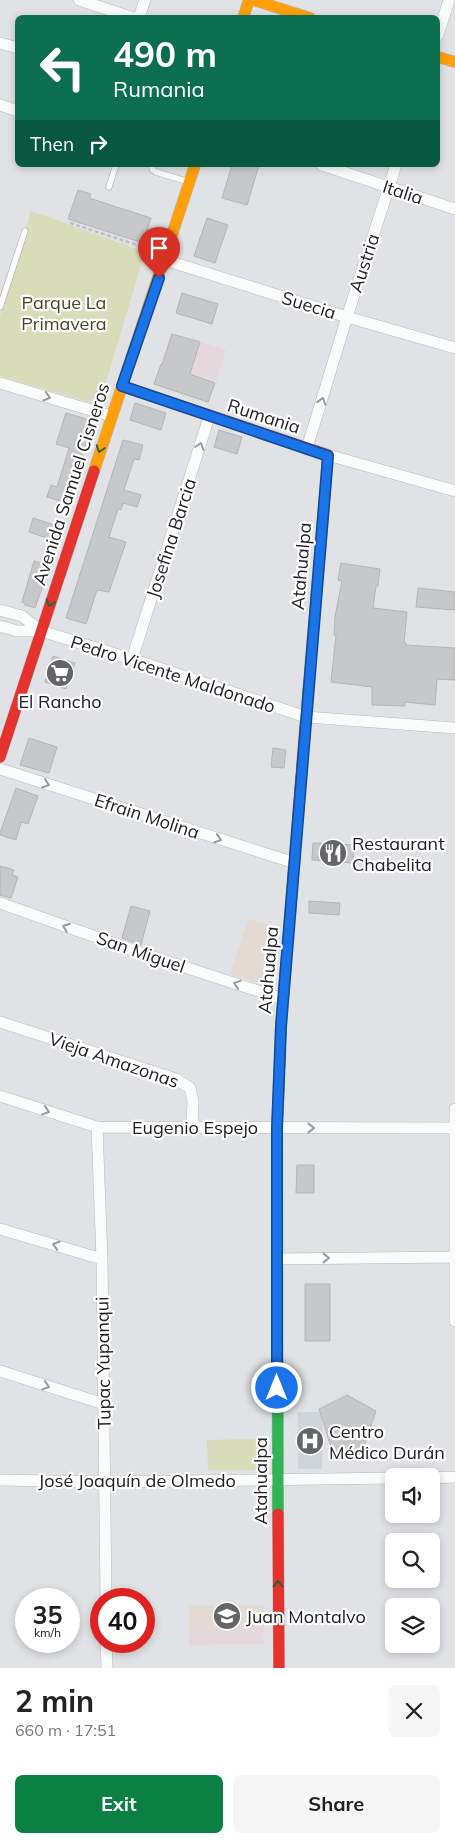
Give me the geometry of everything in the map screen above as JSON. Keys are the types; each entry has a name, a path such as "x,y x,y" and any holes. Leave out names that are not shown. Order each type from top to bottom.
{"street":[{"path":"79,0 125,15"},
{"path":"140,15 145,0"},
{"path":"244,15 249,0"},
{"path":"254,0 301,15"},
{"path":"440,29 449,0"},
{"path":"0,43 15,47"},
{"path":"440,58 455,62"},
{"path":"0,105 15,110"},
{"name":"Avenida Samuel Cisneros","path":"0,757 194,167"},
{"name":"Italia","path":"328,167 455,209"},
{"name":"Austria","path":"307,448 395,167"},
{"name":"Suecia","path":"165,260 347,317 455,348"},
{"path":"0,383 111,416"},
{"name":"Rumania","path":"122,386 328,456 455,491"},
{"name":"Josefina Barcia","path":"132,659 209,417"},
{"name":"Atahualpa","path":"279,1668 277,1128 283,999 328,456"},
{"path":"0,610 22,616 41,631"},
{"path":"0,626 17,631 41,631"},
{"name":"Pedro Vicente Maldonado","path":"41,631 306,717 455,728"},
{"name":"Efrain Molina","path":"0,769 295,863"},
{"name":"San Miguel","path":"0,903 138,952 283,999"},
{"name":"Vieja Amazonas","path":"0,1022 176,1079 190,1088 193,1101 192,1127"},
{"name":"Eugenio Espejo","path":"0,1096 97,1127 454,1128"},
{"path":"455,1109 455,1321"},
{"name":"Tupac Yupanqui","path":"97,1127 102,1259 106,1588"},
{"path":"0,1229 102,1259"},
{"path":"277,1259 454,1257"},
{"path":"0,1371 104,1404"},
{"path":"440,1478 455,1477"},
{"name":"José Joaquín de Olmedo","path":"0,1480 104,1482 385,1478"},
{"path":"106,1653 107,1668"}],"lane":[{"path":"109,187 115,167"},
{"path":"152,167 156,172 189,182"},
{"path":"0,307 24,231"}],"path":[{"path":"70,222 143,247"}],"shaded area":[{"path":"171,333 226,350 216,381 161,363"},
{"path":"248,919 273,926 267,985 230,975"},
{"name":"Centro Médico Durán","path":"298,1412 322,1412 322,1469 298,1469"},
{"name":"Juan Montalvo","path":"264,1605 264,1627 189,1628 189,1606"},
{"path":"264,1627 263,1644 189,1645 189,1628"}],"green space":[{"name":"Parque La Primavera","path":"31,211 145,252 99,405 0,376 0,316"},
{"path":"260,1439 260,1470 208,1470 207,1440"}],"building":[{"path":"231,167 258,167 247,205 222,198"},
{"path":"78,190 91,194 89,198 151,218 143,243 68,219"},
{"path":"207,218 228,225 215,263 194,256"},
{"path":"182,293 218,304 212,324 176,313"},
{"path":"172,334 200,342 190,374 215,383 208,402 154,384"},
{"path":"135,403 166,413 161,430 130,420"},
{"path":"66,413 93,421 67,503 47,497 51,485 57,487 69,448 56,444"},
{"path":"219,430 242,437 237,454 214,447"},
{"path":"123,440 143,445 139,460 134,459 124,490 141,495 137,507 123,503 121,510 118,509 109,537 126,542 109,592 97,590 86,624 66,618"},
{"path":"33,518 61,527 56,541 29,532"},
{"path":"34,561 50,566 35,608 22,602"},
{"path":"341,563 380,569 373,608 407,612 404,643 406,645 455,648 455,680 437,679 435,705 405,702 405,706 372,705 372,687 331,682 336,635 334,635 335,617 342,581 338,580"},
{"path":"418,588 455,592 455,610 416,607"},
{"name":"El Rancho","path":"53,656 75,663 66,689 45,682"},
{"path":"29,738 57,747 49,773 20,765"},
{"path":"273,748 286,750 284,768 271,767"},
{"path":"16,788 38,796 28,824 21,822 16,840 0,835 0,833"},
{"name":"Restaurant Chabelita","path":"313,843 354,845 353,863 312,860"},
{"path":"0,866 14,870 12,875 18,877 11,898 0,895"},
{"path":"309,901 340,903 339,915 309,913"},
{"path":"131,906 150,911 141,945 122,938"},
{"path":"297,1165 314,1165 314,1193 296,1193"},
{"path":"305,1284 330,1284 330,1341 305,1341"},
{"path":"347,1395 376,1411 364,1446 364,1459 331,1460 331,1447 319,1409"}],"traffic: fast":[{"path":"305,729 325,494"},
{"path":"278,1514 277,1128 279,1084"}],"traffic: slow":[{"path":"244,15 249,0"},
{"path":"253,0 300,15"},
{"path":"440,58 455,62"},
{"path":"94,471 194,167"}],"traffic: jam":[{"path":"122,386 328,455 325,494"},
{"path":"0,757 94,471"},
{"path":"279,1084 281,1026 305,729"},
{"path":"278,1514 279,1668"}],"place":[{"name":"El Rancho","path":"60,673"},
{"name":"Restaurant Chabelita","path":"333,853"},
{"name":"Centro Médico Durán","path":"310,1441"},
{"name":"Juan Montalvo","path":"227,1616"}],"route":[{"path":"159,278 122,386 328,456 281,1026 277,1128 277,1388"}]}
